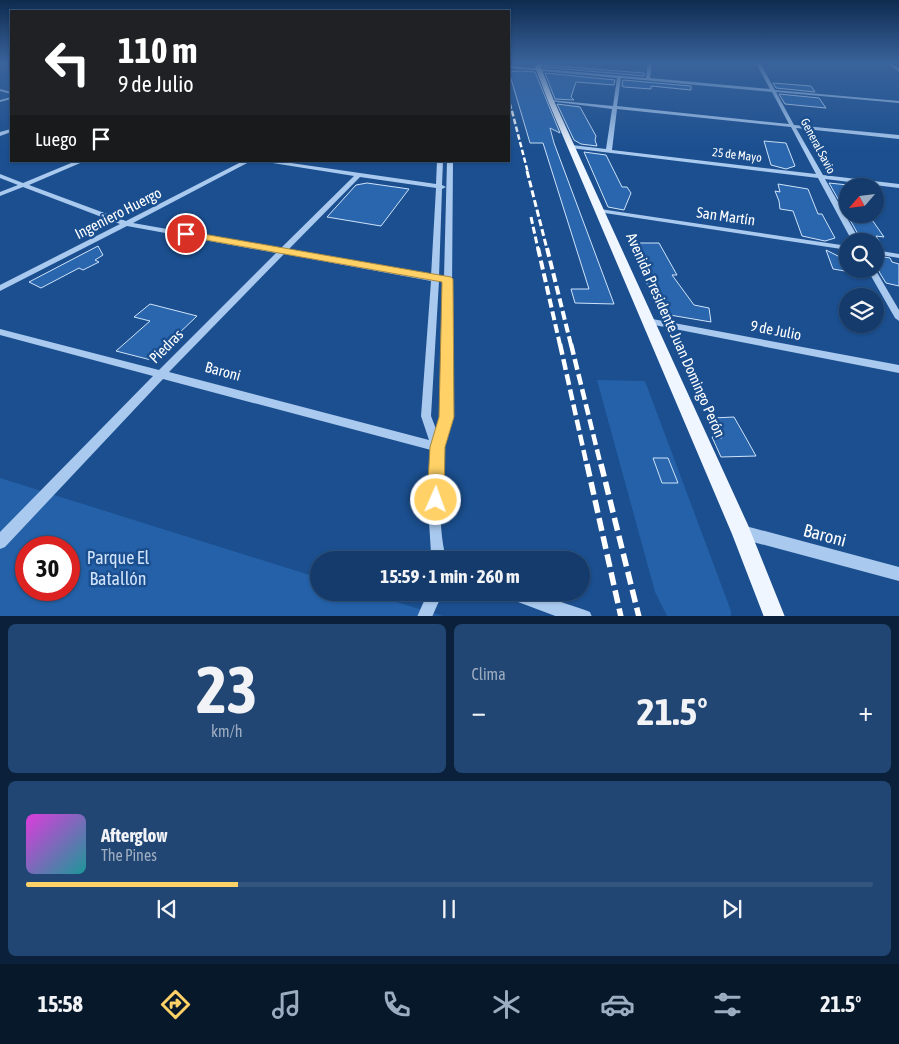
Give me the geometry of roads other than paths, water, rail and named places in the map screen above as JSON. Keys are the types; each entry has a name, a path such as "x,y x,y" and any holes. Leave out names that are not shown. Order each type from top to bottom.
{"main road":[{"name":"Avenida Presidente Juan Domingo Perón","path":"549,92 551,101 647,321 742,532 775,616"}],"street":[{"path":"609,151 617,92"},
{"name":"General Savio","path":"775,92 852,233"},
{"path":"792,92 899,102"},
{"path":"551,101 899,137"},
{"name":"25 de Mayo","path":"572,147 899,186"},
{"path":"0,194 80,162"},
{"name":"Ingeniero Huergo","path":"0,288 246,162"},
{"path":"269,162 357,176 449,187"},
{"path":"437,447 426,416 440,162"},
{"path":"436,551 437,447 446,417 450,162"},
{"path":"0,176 128,224 435,279 448,279"},
{"name":"Piedras","path":"0,542 162,373 357,176"},
{"name":"San Martín","path":"600,211 839,247"},
{"path":"884,254 899,256"},
{"path":"876,278 899,318"},
{"name":"9 de Julio","path":"647,321 899,369"},
{"name":"Baroni","path":"0,332 162,373 437,447"},
{"name":"Baroni","path":"742,532 899,574"},
{"path":"424,616 432,601"},
{"path":"535,601 585,616"}],"railway":[{"path":"510,103 512,112"},
{"path":"512,111 528,173"},
{"path":"527,171 547,249"},
{"path":"531,217 538,249"},
{"path":"538,248 560,345"},
{"path":"547,248 571,345"},
{"path":"560,344 587,466"},
{"path":"571,344 601,466"},
{"path":"587,464 621,616"},
{"path":"601,464 639,616"}],"park label":[{"name":"Parque El Batallón","path":"118,567"}]}
